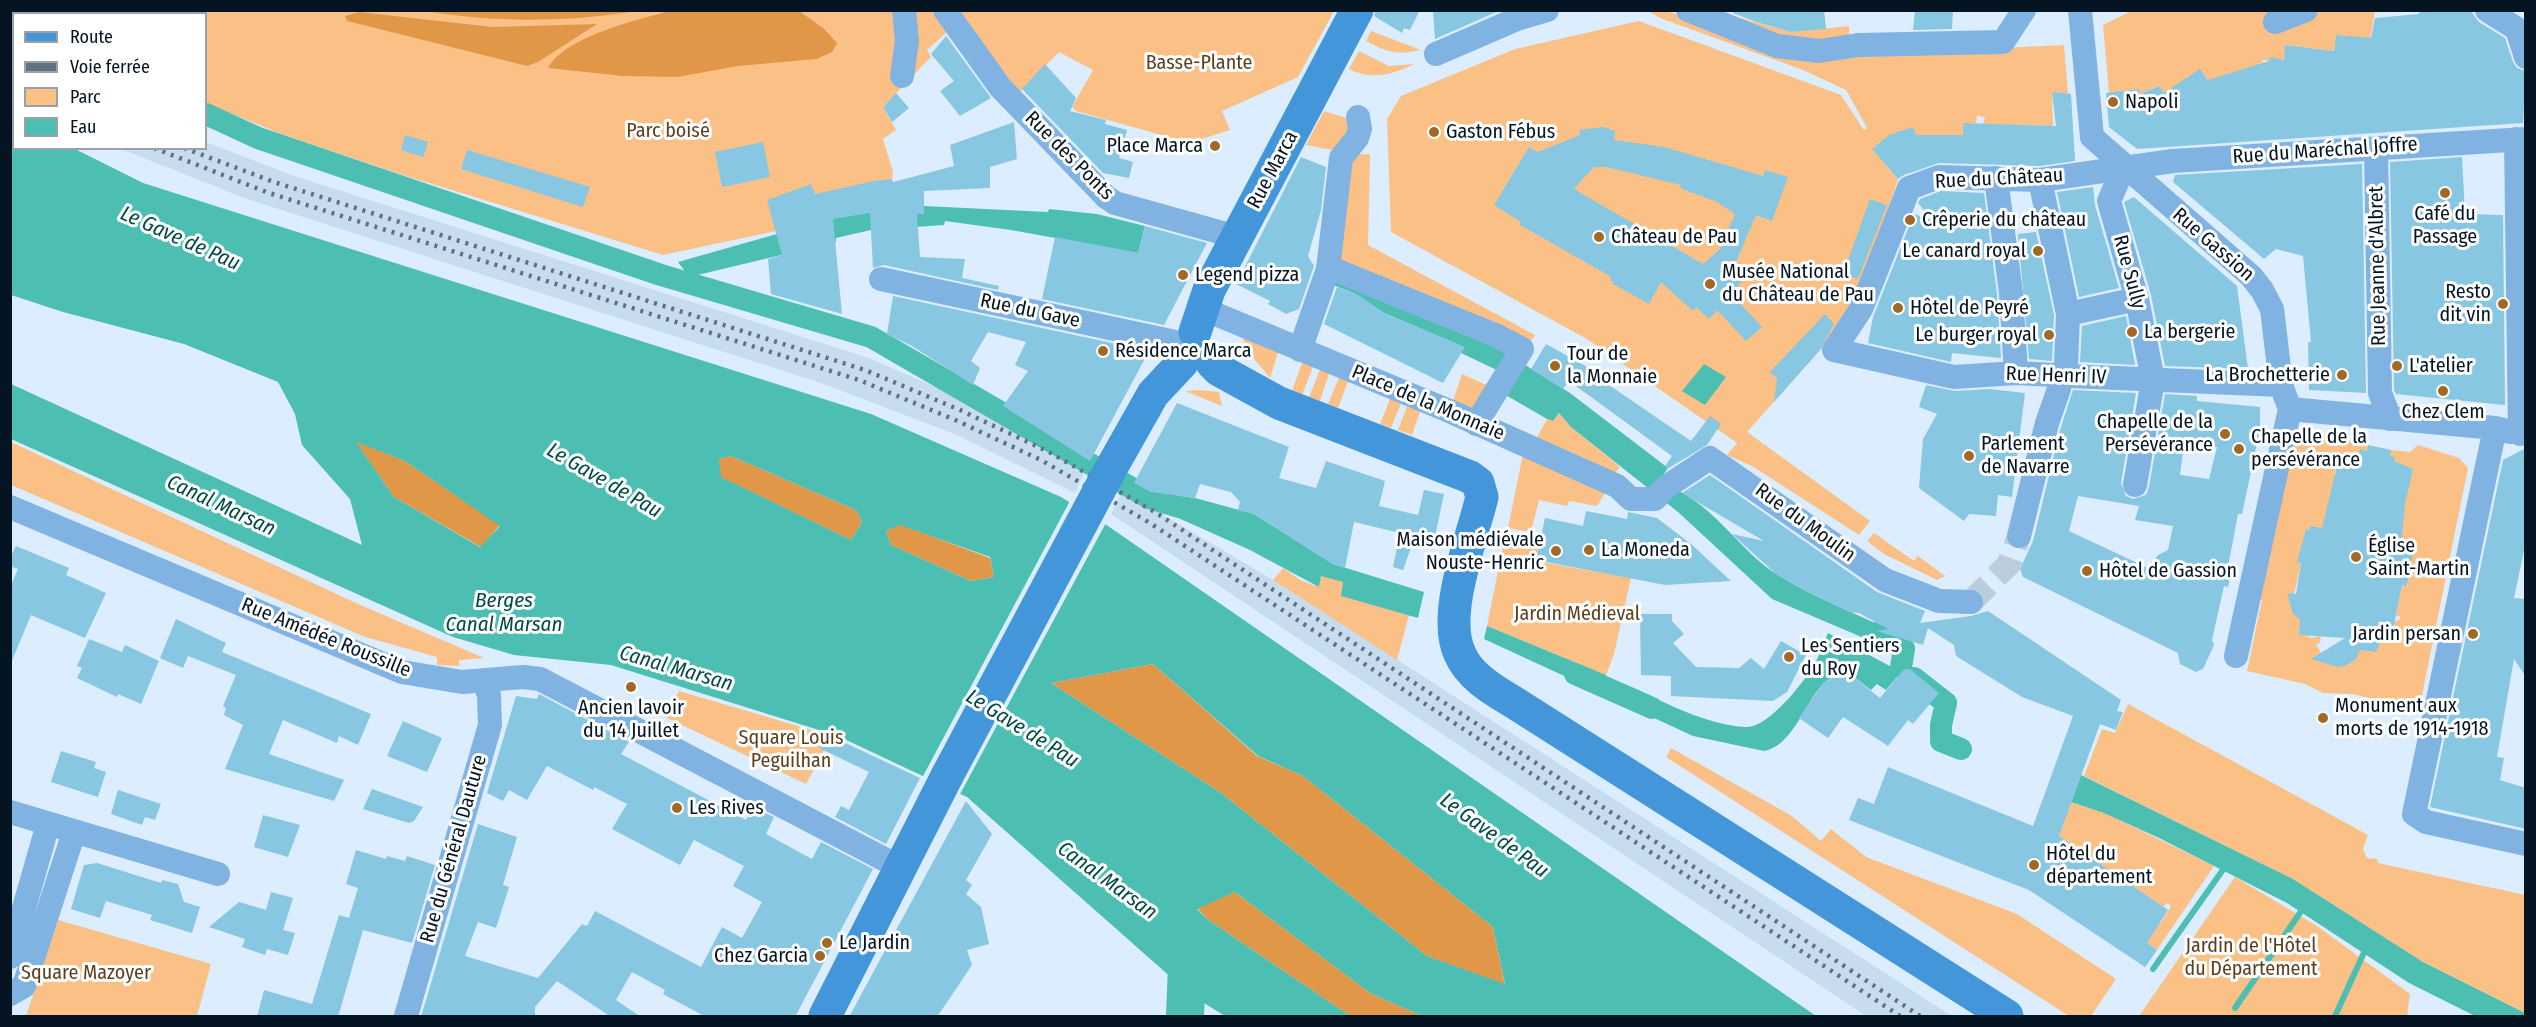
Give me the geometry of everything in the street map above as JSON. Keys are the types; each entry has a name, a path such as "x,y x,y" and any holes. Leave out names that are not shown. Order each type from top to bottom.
{"main road":[{"name":"Rue Marca","path":"901,868 940,787 1109,472 1153,394 1194,342 1237,237 1357,10"},
{"path":"1194,342 1219,370 1280,403 1470,477 1478,483 1482,497 1460,585 1453,627 1460,655 1487,686 2007,1017"},
{"path":"825,1017 901,868"}],"street":[{"path":"902,76 907,41 904,10"},
{"name":"Rue des Ponts","path":"945,10 1000,87 1106,197 1115,203 1237,237"},
{"path":"1436,54 1517,18 1547,10"},
{"path":"1688,10 1777,46 1820,51 1858,45 2002,42 2024,10"},
{"name":"Rue Gassion","path":"2080,10 2092,137 2251,276 2262,290 2272,309 2281,385 2290,409"},
{"path":"2275,22 2306,10"},
{"path":"2487,10 2517,29 2526,57"},
{"path":"1300,350 1326,276 1341,158 1357,138 1360,129 1358,117"},
{"path":"2236,656 2290,409 2495,428 2523,435 2521,139"},
{"name":"Rue du Maréchal Joffre","path":"2124,167 2521,139"},
{"name":"Rue Jeanne d'Albret","path":"2376,148 2380,393 2390,419"},
{"name":"Rue du Château","path":"1834,350 1861,309 1909,188 1939,177 2040,180 2124,167"},
{"name":"Rue Sully","path":"2124,167 2109,201 2137,299 2153,380"},
{"path":"1996,178 2011,292 2016,373"},
{"path":"2019,536 2047,423 2062,376 2068,314 2040,180"},
{"path":"1326,276 1495,335 1522,350 1476,424"},
{"name":"Rue du Gave","path":"881,279 1194,342"},
{"path":"2068,314 2137,299"},
{"name":"Place de la Monnaie","path":"1194,342 1300,350 1617,486 1651,496"},
{"name":"Rue Henri IV","path":"1834,350 1954,377 2016,373 2281,385"},
{"path":"2135,485 2153,380"},
{"path":"2495,428 2414,814 2426,822 2526,844"},
{"name":"Rue du Moulin","path":"1651,496 1710,458 1741,477 1885,580 1939,601 1971,602"},
{"name":"Rue Amédée Roussille","path":"10,507 402,672 462,682 523,677 540,679 901,868"},
{"name":"Rue du Général Dauture","path":"406,1017 490,725 489,695 484,682"},
{"path":"10,812 218,874"},
{"path":"10,957 48,824"},
{"path":"10,994 24,986 74,832"}],"shaded area":[{"path":"426,11 637,11 532,20 479,18"},
{"path":"670,11 799,11 823,28 837,43 832,52 817,59 738,66 677,77 623,76 548,68 557,57 586,38"},
{"path":"359,12 492,27 597,24 538,62 527,66 347,21 345,16"},
{"path":"207,142 294,176 866,357 984,408 1088,464 1075,493 957,435 821,383 244,198 124,150 207,150"},
{"path":"355,441 405,461 500,525 481,547 394,497"},
{"path":"731,456 856,510 862,522 851,540 720,477 719,459"},
{"path":"1123,491 1273,580 1952,1016 1866,1016 1111,514"},
{"path":"899,524 990,558 994,577 971,581 891,545 886,531"},
{"path":"1153,664 1257,756 1303,776 1493,927 1505,985 1427,956 1221,793 1051,683"},
{"path":"1235,892 1370,993 1422,1016 1350,1016 1207,919 1197,908"}],"green space":[{"name":"Parc boisé","path":"934,10 948,31 927,50 931,57 883,107 896,130 883,139 893,172 889,207 663,255 403,175 281,134 207,103 207,12 11,12"},
{"path":"1646,10 1667,11 1793,58 2064,45 2068,94 2052,92 2053,126 1983,124 1985,117 1977,116 1976,123 1963,124 1963,135 1873,149 1898,180 1862,285 1839,329 1747,432 1870,521 1859,535 1752,466 1727,455 1737,443 1587,339 1391,232 1387,119 1401,96 1515,49 1639,21 1841,95 1864,130 1867,128 1846,90 1803,70 1660,18"},
{"path":"2133,10 2375,11 2370,40 2336,35 2334,51 2286,45 2283,62 2270,57 2269,61 2262,60 2263,63 2209,81 2200,70 2164,94 2159,86 2140,94 2139,89 2109,93 2103,25"},
{"name":"Basse-Plante","path":"952,11 1334,11 1298,77 1222,111 1230,130 1195,141 1172,138 1076,111 1072,107 1093,70 1059,52 1018,94"},
{"path":"1729,15 1791,32 1849,26 1850,43 1793,42"},
{"path":"1371,31 1421,50 1398,53 1381,48 1366,41"},
{"path":"1359,51 1389,66 1415,64 1391,73 1366,75 1349,69"},
{"path":"1324,111 1352,120 1338,151 1306,145"},
{"path":"1354,154 1370,154 1368,245 1535,335 1528,346 1336,262"},
{"path":"1241,334 1279,349 1270,378 1249,353"},
{"path":"1303,360 1314,364 1302,395 1292,391"},
{"path":"1321,367 1330,371 1320,401 1309,397"},
{"path":"1462,374 1493,388 1477,415 1452,404"},
{"path":"1340,375 1349,379 1338,408 1328,404"},
{"path":"1185,391 1219,392 1222,406"},
{"path":"1391,397 1402,401 1391,428 1380,424"},
{"path":"1408,404 1421,409 1412,435 1398,430"},
{"path":"1559,413 1571,427 1620,467 1615,473 1535,441 1547,419 1553,421"},
{"path":"2343,434 2349,441 2368,445 2367,451 2362,450 2358,459 2340,472 2335,471 2334,474 2339,475 2332,486 2327,531 2306,529 2302,560 2298,559 2297,562 2301,563 2291,608 2294,608 2296,616 2300,615 2303,630 2299,629 2299,632 2311,638 2321,636 2320,643 2316,644 2321,653 2349,664 2354,654 2358,655 2353,651 2386,636 2392,629 2395,629 2394,622 2401,617 2396,615 2402,585 2408,586 2408,583 2404,581 2413,552 2408,547 2407,551 2397,549 2402,504 2406,504 2402,501 2405,489 2410,489 2406,485 2409,468 2394,461 2390,456 2391,450 2410,452 2418,445 2459,458 2468,468 2419,710 2353,694 2323,693 2305,684 2247,671 2262,600 2259,599 2293,441 2303,436"},
{"path":"11,442 358,604 484,658 459,660 459,666 437,665 437,657 365,637 11,485"},
{"path":"1527,452 1608,488 1597,506 1569,501 1567,506 1539,500 1531,532 1508,528 1522,459"},
{"path":"1874,533 1914,561 1918,556 1945,576 1937,580 1884,554 1867,541"},
{"name":"Jardin Médieval","path":"1505,536 1540,542 1536,561 1631,578 1614,654 1606,675 1487,626"},
{"path":"1283,568 1300,580 1319,587 1321,575 1343,582 1342,596 1409,615 1397,660 1273,580"},
{"name":"Square Louis Peguilhan","path":"679,691 832,736 806,784 665,717"},
{"path":"2128,704 2368,835 2363,849 2367,858 2377,859 2378,863 2525,895 2525,1013 2423,962 2293,879 2084,776 2102,729 2115,733"},
{"path":"1671,748 1792,816 1821,841 1831,829 1866,857 2017,914 2116,979 2091,1016 2069,1016 1666,757"},
{"path":"2071,802 2105,813 2214,866 2157,950 2131,932 2160,924 2171,906 2167,903 2163,907 2059,836"},
{"name":"Jardin de l'Hôtel du Département","path":"2235,877 2317,926 2410,994 2407,1016 2139,1016"},
{"name":"Square Mazoyer","path":"58,920 211,964 197,1016 26,1016"}],"water":[{"path":"10,116 12,117 12,150 77,150 143,183 871,414 1061,497 1108,526 1816,1016 1422,1016 1370,993 1235,892 1197,909 1207,919 1350,1016 1225,1016 1191,995 967,797 838,736 611,665 514,655 453,637 11,439 11,384 362,545 350,499 302,445 295,414 278,382 184,344 63,312 11,295","holes":["356,442 405,461 500,526 480,547 394,497","731,456 856,510 862,522 851,540 721,477 719,459","900,525 990,557 994,577 971,581 891,545 886,531","1153,664 1258,756 1303,776 1493,927 1505,984 1427,956 1221,793 1051,683"]},
{"path":"924,206 1048,212 1049,209 1097,214 1145,226 1138,253 1011,230 945,221 944,225 871,230 836,238 836,242 689,277 678,262 844,215 891,209 891,214 924,214"},
{"path":"1330,278 1487,339 1513,358 1503,373 1461,353 1464,347 1384,313 1356,294 1328,283"},
{"path":"1519,361 1570,393 1668,468 1659,481 1706,509 1746,549 1778,575 1808,592 1897,634 1896,637 1903,643 1897,652 1772,599 1678,512 1571,427 1559,413 1553,421 1547,419 1504,394"},
{"path":"1704,364 1726,377 1705,405 1682,391"},
{"path":"1151,492 1195,498 1254,514 1333,564 1424,592 1418,618 1341,596 1343,582 1321,576 1319,587 1250,550 1147,504"},
{"path":"1487,626 1606,675 1601,693 1484,639"},
{"path":"1828,633 1901,672 1886,690 1877,684 1871,690 1846,671 1830,679 1815,693 1790,733 1774,748 1764,751 1693,736 1624,704 1629,686 1715,722 1746,727 1755,725 1774,713 1801,684 1815,663"},
{"path":"2081,775 2293,879 2423,962 2525,1013 2525,1016 2475,1016 2409,983 2287,903 2159,838 2104,813 2071,802"}],"pier":[{"path":"1071,499 1107,521 959,796 922,778"}],"building":[{"path":"1376,10 1420,10 1410,30 1404,28 1402,33 1374,16"},
{"path":"1433,10 1501,10 1435,39"},
{"path":"1733,10 1824,10 1826,29 1791,32 1756,22 1733,13"},
{"path":"1915,10 1953,10 1952,29 1913,30"},
{"path":"2420,10 2470,10 2479,22 2505,38 2513,62 2517,68 2526,71 2523,123 2137,149 2109,127 2106,93 2139,89 2140,94 2159,86 2164,93 2200,69 2208,80 2269,61 2270,57 2284,60 2285,45 2334,51 2336,35 2371,38 2375,18 2419,14"},
{"path":"946,36 991,98 960,116 940,91 954,81 931,54"},
{"path":"1045,64 1076,98 1070,111 1106,120 1105,124 1127,130 1119,158 1133,162 1129,178 1103,173 1022,89"},
{"path":"2052,92 2071,94 2075,161 2040,166 1939,163 1898,179 1872,149 1889,135 1913,127 1916,135 1963,135 1963,123 2056,126"},
{"path":"896,93 909,108 892,122 883,107"},
{"path":"1014,122 1017,159 990,167 990,188 924,191 924,214 917,214 920,257 965,259 962,278 999,286 998,290 884,265 873,268 870,213 833,219 842,314 771,294 768,259 782,255 767,200 811,184 815,194 874,181 892,179 893,182 954,166 950,145"},
{"name":"Château de Pau","path":"1603,127 1615,131 1614,140 1664,147 1763,176 1765,170 1788,177 1772,221 1756,215 1733,269 1744,279 1731,294 1762,327 1746,341 1717,310 1709,319 1696,307 1693,311 1661,282 1649,304 1613,284 1610,276 1520,225 1521,222 1494,205 1529,147 1538,152 1580,135 1579,130","holes":["1594,167 1606,167 1681,185 1680,188 1717,202 1735,214 1720,249 1703,264 1574,189"]},
{"path":"405,135 428,142 423,157 401,150"},
{"path":"763,142 770,177 722,187 715,152"},
{"path":"467,150 590,187 583,207 461,169"},
{"path":"1301,157 1326,167 1321,210 1308,256 1314,266 1299,309 1286,314 1268,304 1270,301 1236,284"},
{"path":"2462,157 2465,214 2503,215 2505,405 2396,394 2394,390 2390,162"},
{"path":"2362,164 2366,393 2309,390 2308,342 2311,342 2303,256 2276,249 2264,259 2173,182 2175,175"},
{"path":"2093,187 2095,205 2119,288 2079,297 2057,192"},
{"path":"1941,191 1984,193 1997,294 2001,358 1952,353 1951,362 1868,343 1873,317 1914,214 1932,220 1918,203 1920,199"},
{"path":"2134,197 2237,286 2248,369 2165,366 2151,295 2124,202"},
{"path":"1870,199 1887,205 1858,279 1843,274"},
{"path":"1145,226 1207,243 1164,325 1042,299 1055,237 1138,253"},
{"path":"2036,232 2054,315 2052,361 2029,359 2018,234"},
{"path":"1337,287 1356,294 1384,313 1465,347 1443,383 1324,324"},
{"path":"893,296 1149,351 1090,461 1003,406 1028,371 1015,365 1026,342 988,332 971,361 980,368 973,385 912,346 887,334"},
{"path":"1825,314 1834,324 1820,350 1774,402 1777,378 1770,372"},
{"path":"2126,316 2135,365 2080,362 2082,326"},
{"path":"1546,344 1596,372 1607,381 1606,383 1691,441 1710,416 1721,424 1707,445 1667,469 1665,466 1672,456 1569,381 1563,389 1531,369"},
{"name":"Parlement de Navarre","path":"1926,385 1955,391 1989,389 2025,393 2012,497 1998,495 1996,516 1969,514 1964,521 1919,488 1923,439 1937,414 1919,407"},
{"path":"2073,390 2136,393 2121,483 2126,496 2133,499 2146,495 2149,487 2165,394 2197,396 2197,401 2260,407 2260,429 2242,514 2238,514 2228,567 2232,567 2228,587 2224,586 2212,640 2214,645 2203,669 2196,672 2180,664 2178,653 2023,577 2020,569 2033,541 2061,427","holes":["2184,443 2217,447 2209,479 2180,475","2078,496 2139,506 2135,520 2173,526 2168,550 2158,555 2148,568 2069,531"]},
{"path":"1177,403 1289,447 1279,478 1316,488 1326,461 1385,481 1379,506 1418,515 1424,490 1444,494 1434,541 1415,536 1403,570 1393,567 1400,533 1354,522 1345,568 1333,564 1254,514 1238,510 1240,502 1231,492 1200,484 1195,498 1151,492 1134,483"},
{"name":"Église Saint-Martin","path":"2368,445 2391,450 2390,456 2395,457 2394,461 2413,469 2405,504 2401,545 2413,551 2407,586 2402,585 2393,630 2389,625 2376,652 2360,650 2356,659 2345,666 2338,667 2311,659 2345,638 2299,635 2300,619 2293,614 2287,593 2296,594 2301,563 2297,562 2306,529 2309,530 2310,526 2322,528 2340,453 2359,456 2360,449 2367,451"},
{"path":"2526,448 2526,541 2514,598 2526,599 2526,677 2514,659 2497,757 2504,758 2500,780 2526,788 2526,829 2430,807 2503,460"},
{"path":"1710,475 1877,592 1925,611 1920,623 1971,616 1988,611 2121,700 2117,711 2123,712 2116,730 2100,724 2059,836 2168,910 2147,943 2157,950 2145,967 2029,890 1849,820 1858,798 1874,804 1888,767 2033,826 2073,716 2022,697 1956,656 1954,645 1928,628 1923,645 1877,631 1888,629 1859,613 1849,612 1808,592 1776,574 1732,534 1764,541 1682,493"},
{"path":"1586,511 1627,519 1628,512 1657,518 1691,544 1731,581 1665,585 1536,560 1545,518 1583,526"},
{"path":"16,546 69,568 66,575 106,593 85,638 31,615 11,663 10,587 18,569 10,566 10,558"},
{"name":"Les Sentiers du Roy","path":"1640,614 1672,614 1672,621 1684,634 1673,643 1696,667 1739,668 1751,658 1764,669 1781,641 1806,655 1787,692 1773,701 1671,696 1671,676 1641,675"},
{"path":"176,619 226,643 222,652 371,714 358,745 339,736 337,743 283,720 269,754 344,780 334,801 225,769 243,725 224,715 226,708 223,706 236,675 188,656 183,668 160,658"},
{"path":"89,639 122,652 125,645 159,661 141,704 118,694 117,697 77,678 82,668 77,666"},
{"path":"1904,669 1910,669 1939,693 1913,724 1908,720 1888,746 1843,717 1828,738 1799,718 1823,683 1846,671 1880,698"},
{"path":"539,694 629,742 621,754 746,820 753,807 774,817 766,834 812,859 821,842 873,869 795,1017 706,1017 663,994 665,990 632,972 616,1000 641,1017 611,1017 557,981 535,1007 535,1017 421,1017 478,824 517,837 503,885 509,887 496,928 478,922 465,956 538,978 582,924 587,926 595,911 701,967 722,927 742,938 762,902 733,886 744,866 694,840 680,865 612,829 627,804 594,787 593,790 547,766 527,800 509,790 503,801 487,793 516,696 537,699"},
{"path":"403,721 442,738 427,772 387,756"},
{"path":"826,734 920,778 886,844 835,817 841,806 849,810 869,772 819,748"},
{"path":"61,751 96,762 94,768 106,772 98,797 51,782"},
{"path":"372,789 423,807 414,821 409,823 363,809"},
{"path":"118,790 161,804 155,820 145,817 142,825 111,814"},
{"path":"966,801 992,834 966,880 972,885 966,894 981,907 989,944 967,950 972,965 937,1017 849,1017"},
{"path":"263,815 300,825 288,857 254,847"},
{"path":"356,850 386,859 387,856 405,861 407,856 435,865 412,943 363,930 338,1017 257,1017 264,990 312,1004 339,915 349,918 358,888 346,884"},
{"path":"97,863 161,883 162,880 178,884 184,902 200,907 192,933 150,920 152,915 106,901 100,918 71,909 84,865"},
{"path":"271,892 293,898 283,930 295,933 288,955 267,949 265,955 242,947 245,939 209,927 239,902 266,910"}],"waterway":[{"path":"207,114 258,138 661,275 871,337 1149,498 1179,507"},
{"path":"1874,633 1904,649 1901,667"},
{"path":"1575,674 1652,708"},
{"path":"1914,678 1946,703 1941,725 1941,741 1961,749"},
{"path":"2153,969 2227,864"},
{"path":"2235,1008 2304,907"},
{"path":"1185,1016 1188,940"},
{"path":"2335,1016 2367,946"}],"tunnel":[{"path":"1971,602 2009,564 2019,536"}],"railway":[{"path":"159,150 269,193 859,380 953,419 1041,460 1150,523 1900,1016"},
{"path":"189,150 274,182 865,370 960,410 1047,451 1155,512 1920,1016"}],"place":[{"name":"Napoli","path":"2113,102"},
{"name":"Gaston Fébus","path":"1434,132"},
{"name":"Place Marca","path":"1215,146"},
{"name":"Café du Passage","path":"2445,193"},
{"name":"Crêperie du château","path":"1910,220"},
{"name":"Château de Pau","path":"1599,237"},
{"name":"Le canard royal","path":"2038,251"},
{"name":"Legend pizza","path":"1183,275"},
{"name":"Musée National du Château de Pau","path":"1710,284"},
{"name":"Resto dit vin","path":"2503,304"},
{"name":"Hôtel de Peyré","path":"1898,308"},
{"name":"La bergerie","path":"2132,332"},
{"name":"Le burger royal","path":"2049,335"},
{"name":"Résidence Marca","path":"1103,351"},
{"name":"Tour de la Monnaie","path":"1555,366"},
{"name":"L'atelier","path":"2397,366"},
{"name":"La Brochetterie","path":"2342,375"},
{"name":"Chez Clem","path":"2443,391"},
{"name":"Chapelle de la Persévérance","path":"2225,434"},
{"name":"Chapelle de la persévérance","path":"2239,449"},
{"name":"Parlement de Navarre","path":"1969,456"},
{"name":"La Moneda","path":"1589,550"},
{"name":"Maison médiévale Nouste-Henric","path":"1556,551"},
{"name":"Église Saint-Martin","path":"2356,557"},
{"name":"Hôtel de Gassion","path":"2087,571"},
{"name":"Jardin persan","path":"2473,634"},
{"name":"Les Sentiers du Roy","path":"1789,657"},
{"name":"Ancien lavoir du 14 Juillet","path":"631,687"},
{"name":"Monument aux morts de 1914-1918","path":"2323,718"},
{"name":"Les Rives","path":"677,808"},
{"name":"Hôtel du département","path":"2034,865"},
{"name":"Le Jardin","path":"827,943"},
{"name":"Chez Garcia","path":"820,956"}],"water label":[{"name":"Le Gave de Pau","path":"180,239"},
{"name":"Le Gave de Pau","path":"604,481"},
{"name":"Canal Marsan","path":"221,506"},
{"name":"Berges Canal Marsan","path":"504,613"},
{"name":"Canal Marsan","path":"676,669"},
{"name":"Le Gave de Pau","path":"1022,729"},
{"name":"Le Gave de Pau","path":"1494,836"},
{"name":"Canal Marsan","path":"1107,881"}]}
